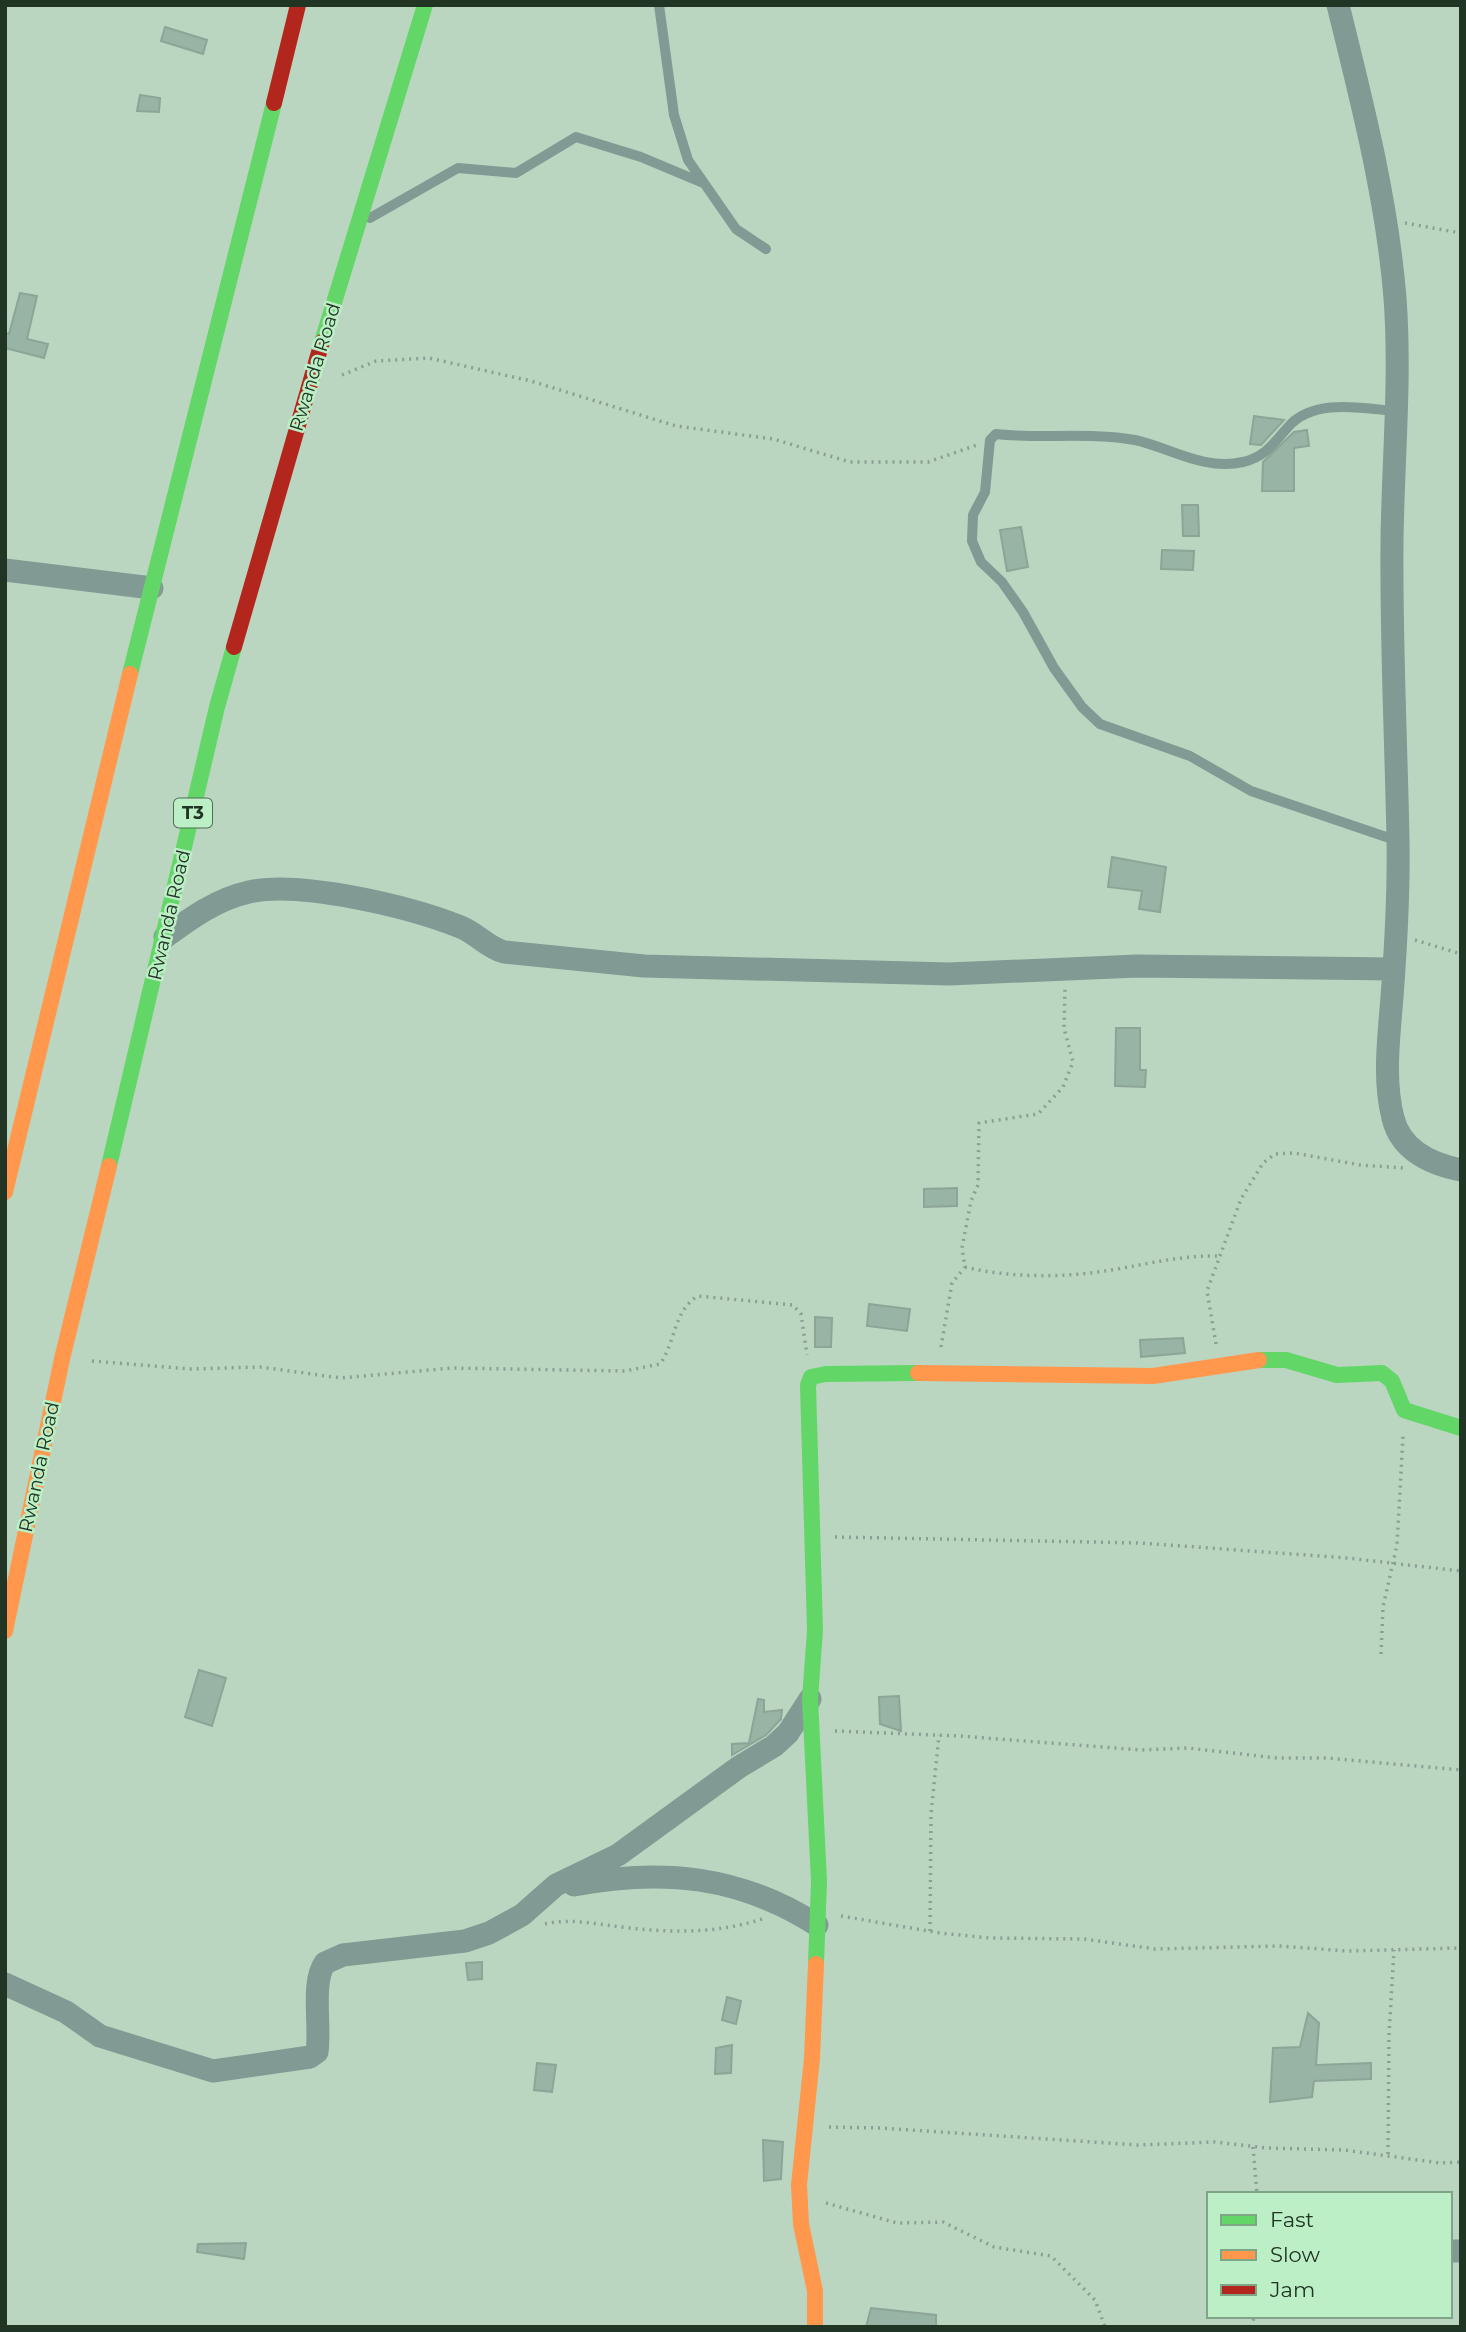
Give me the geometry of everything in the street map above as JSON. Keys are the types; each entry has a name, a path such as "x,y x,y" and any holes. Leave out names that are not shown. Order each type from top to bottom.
{"main road":[{"path":"5,1192 298,5"},
{"name":"Rwanda Road","path":"5,1631 62,1359 165,937 217,707 308,389 425,5"},
{"path":"815,2327 814,2291 800,2211 803,2127 812,2058 818,1919 810,1699 815,1630 808,1385 811,1377 826,1374 1153,1376 1262,1360 1286,1360 1337,1375 1382,1373 1392,1381 1404,1410 1461,1428"}],"street":[{"path":"1338,5 1384,213 1395,310 1391,624 1398,841 1396,934 1388,1056 1393,1118 1402,1140 1434,1164 1461,1170"},
{"path":"5,570 152,588"},
{"path":"165,937 203,909 249,892 296,887 460,926 497,950 572,960 731,970 936,974 1066,968 1394,968"},
{"path":"5,1984 66,2012 100,2036 213,2071 310,2057 317,2052 319,2039 318,1978 324,1963 343,1955 464,1941 489,1933 522,1915 551,1890 618,1854 739,1767 774,1746 788,1733 810,1699"},
{"path":"551,1890 622,1876 691,1878 751,1892 818,1919"}],"lane":[{"path":"659,5 670,93 680,142 703,183 736,229 766,249"},
{"path":"358,225 435,184 458,168 516,173 576,137 641,157 703,183"},
{"path":"1394,411 1351,407 1309,413 1288,427 1279,441 1260,456 1223,465 1187,459 1136,441 996,434 990,440 985,492 973,515 972,541 981,562 1002,582 1023,612 1054,668 1082,707 1100,724 1190,756 1251,791 1398,841"}],"path":[{"path":"1384,213 1408,224 1461,233"},
{"path":"308,389 376,361 429,358 531,381 676,426 773,439 850,462 928,462 990,440"},
{"path":"1396,934 1461,954"},
{"path":"940,1374 941,1348 952,1283 965,1267 962,1248 971,1201 978,1185 979,1123 1038,1114 1063,1087 1073,1062 1064,1028 1066,968"},
{"path":"1222,1367 1208,1311 1207,1291 1241,1199 1263,1163 1275,1154 1317,1155 1370,1166 1402,1168 1434,1164"},
{"path":"965,1267 985,1272 1062,1274 1110,1271 1188,1255 1219,1256"},
{"path":"62,1359 191,1368 260,1367 330,1378 452,1368 625,1371 660,1364 668,1352 680,1312 698,1297 715,1297 797,1307 811,1377"},
{"path":"1381,1654 1383,1607 1394,1563 1404,1410"},
{"path":"812,1538 966,1537 1141,1543 1394,1563 1461,1571"},
{"path":"812,1730 939,1735 1141,1749 1188,1748 1277,1758 1327,1758 1461,1770"},
{"path":"930,1931 931,1814 939,1735"},
{"path":"542,1925 577,1922 664,1932 702,1932 737,1927 764,1918"},
{"path":"818,1919 990,1938 1084,1940 1155,1949 1279,1946 1347,1951 1461,1948"},
{"path":"1388,2154 1389,2035 1394,1950"},
{"path":"803,2127 880,2127 1138,2145 1215,2143 1388,2154 1440,2163 1461,2162"},
{"path":"1253,2147 1257,2192"},
{"path":"800,2211 810,2205 825,2203 897,2223 943,2222 994,2247 1051,2256 1095,2300 1105,2327"}],"building":[{"path":"165,27 207,40 203,54 161,41"},
{"path":"140,95 160,98 159,112 137,111"},
{"path":"20,293 37,296 27,339 48,344 44,358 5,348 5,333 9,334"},
{"path":"1254,416 1284,420 1261,445 1250,444"},
{"path":"1307,430 1309,446 1294,448 1294,491 1262,491 1263,462 1294,432"},
{"path":"1182,505 1198,505 1199,536 1183,536"},
{"path":"1021,527 1028,567 1007,571 1000,530"},
{"path":"1162,550 1194,551 1193,570 1161,569"},
{"path":"1112,857 1166,867 1160,912 1139,909 1142,891 1108,887"},
{"path":"1116,1028 1140,1028 1140,1070 1146,1070 1145,1087 1115,1086"},
{"path":"957,1188 957,1206 924,1207 924,1189"},
{"path":"869,1304 910,1309 907,1331 867,1326"},
{"path":"815,1317 832,1318 831,1347 815,1347"},
{"path":"1183,1338 1185,1353 1141,1357 1140,1340"},
{"path":"199,1670 226,1678 212,1726 185,1717"},
{"path":"899,1696 901,1731 880,1724 879,1697"},
{"path":"758,1699 764,1700 764,1712 782,1710 781,1719 766,1735 732,1755 732,1744 749,1743"},
{"path":"482,1962 482,1979 468,1980 466,1963"},
{"path":"727,1997 741,2001 736,2024 722,2020"},
{"path":"1308,2013 1319,2023 1316,2065 1371,2063 1371,2079 1314,2081 1312,2097 1270,2102 1273,2048 1300,2047"},
{"path":"732,2045 731,2073 715,2074 716,2048"},
{"path":"537,2063 556,2065 552,2092 534,2090"},
{"path":"763,2140 783,2142 781,2179 764,2181"},
{"path":"246,2243 244,2259 197,2252 198,2244"},
{"path":"871,2308 936,2315 936,2327 866,2327"}],"traffic: fast":[{"path":"322,342 425,5"},
{"path":"130,674 274,103"},
{"path":"109,1166 217,707 234,647"},
{"path":"1259,1360 1286,1360 1337,1375 1382,1373 1392,1381 1404,1410 1461,1428"},
{"path":"816,1964 819,1881 810,1699 815,1630 808,1385 811,1377 826,1374 918,1373"}],"traffic: slow":[{"path":"5,1192 130,674"},
{"path":"5,1631 62,1359 109,1166"},
{"path":"918,1373 1153,1376 1259,1360"},
{"path":"815,2327 815,2291 801,2224 799,2185 812,2058 816,1964"}],"traffic: jam":[{"path":"274,103 298,5"},
{"path":"234,647 322,342"}]}
